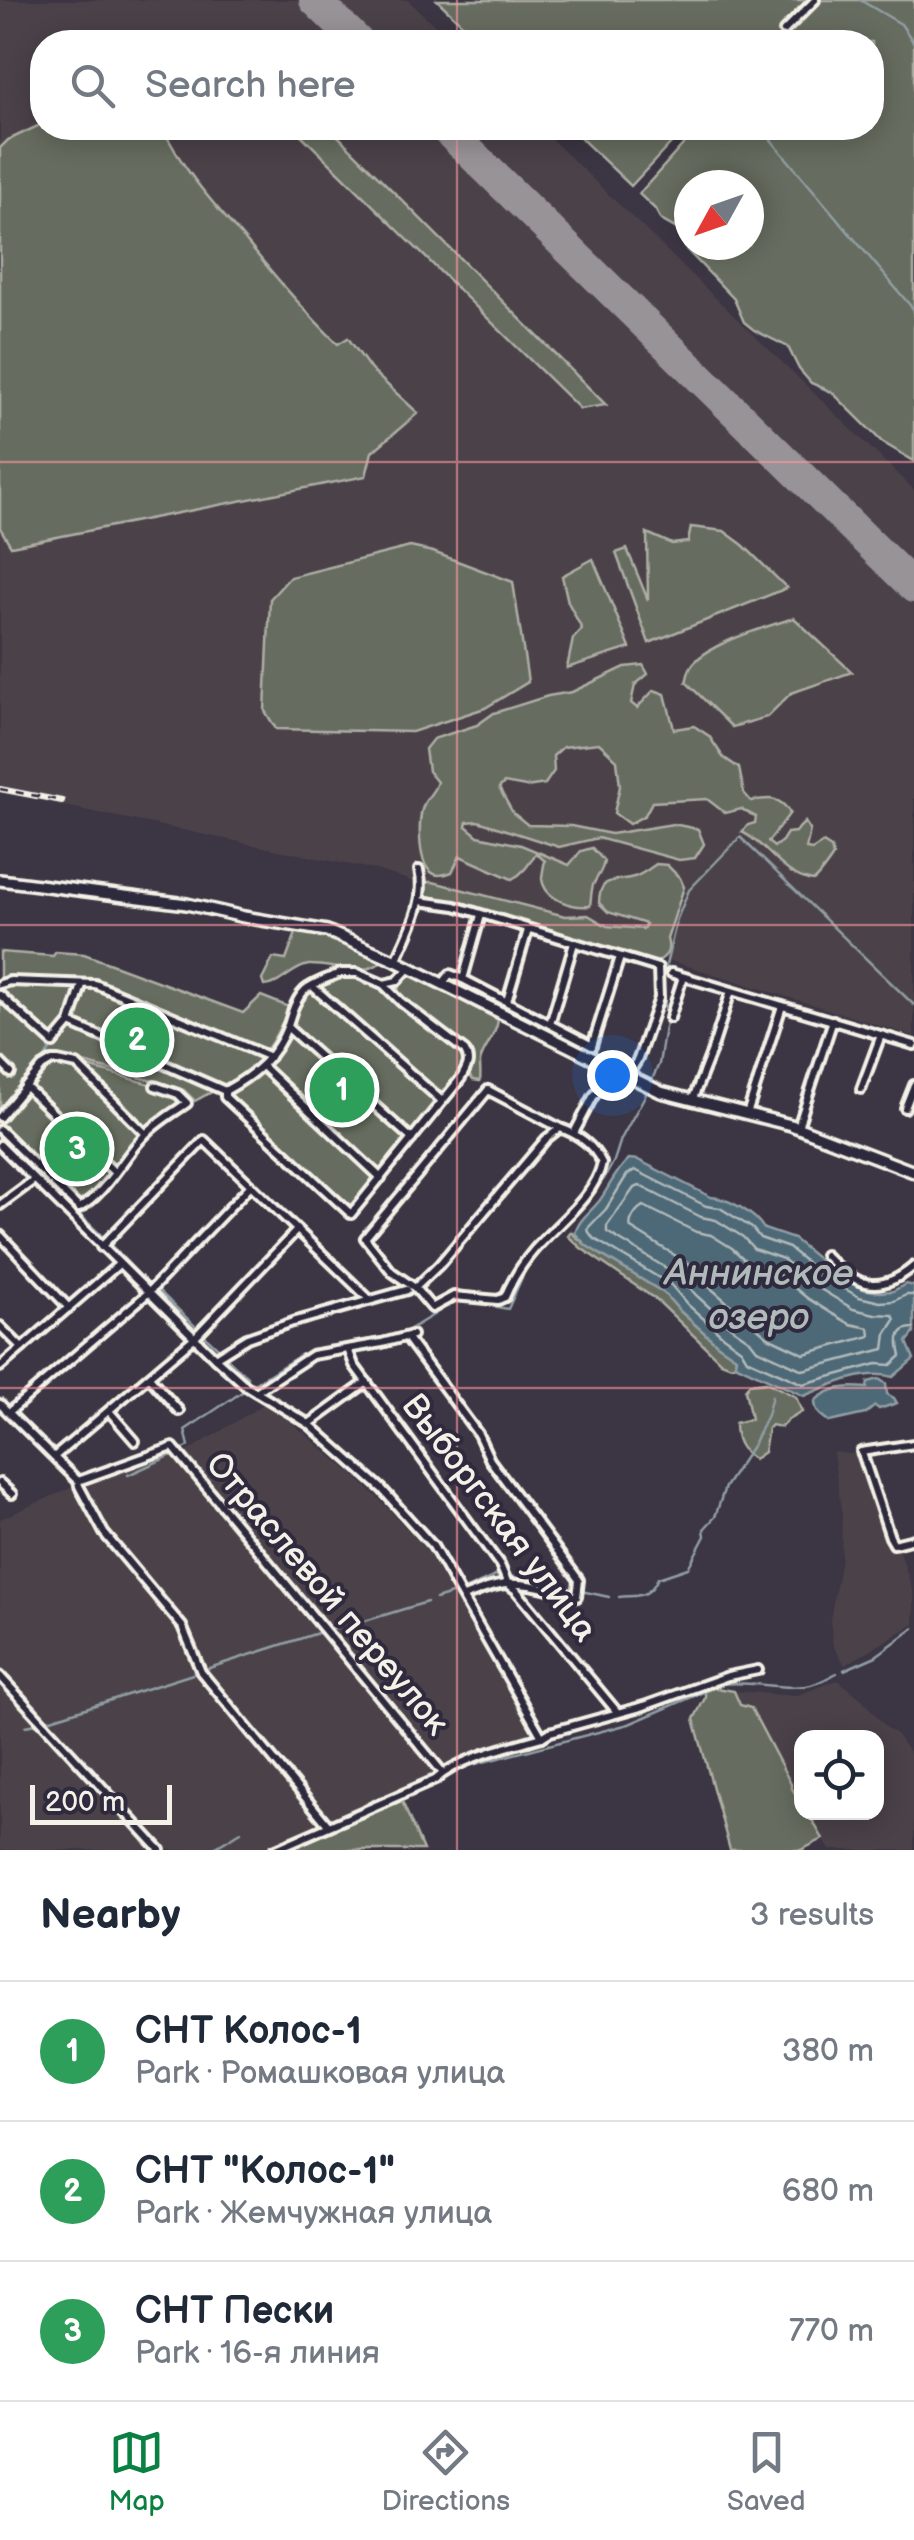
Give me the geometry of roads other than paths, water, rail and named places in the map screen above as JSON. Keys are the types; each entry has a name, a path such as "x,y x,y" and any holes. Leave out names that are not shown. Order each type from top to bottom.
{"main road":[{"path":"0,880 186,904 338,934 661,1092 798,1128 914,1172"}],"street":[{"path":"785,30 815,0"},
{"path":"396,960 420,901 419,870"},
{"path":"420,901 455,906 658,968 659,998 638,1059 627,1077"},
{"path":"463,979 481,915"},
{"path":"506,1001 528,930"},
{"path":"550,1024 574,944"},
{"path":"588,1058 620,957"},
{"path":"383,984 397,981 410,967"},
{"path":"340,973 357,973 383,984 469,1059 461,1078 351,1214 229,1102 225,1091 263,1067 302,992 340,973"},
{"path":"672,973 914,1045"},
{"path":"443,984 450,974 463,979 592,1046"},
{"path":"670,1018 682,977"},
{"path":"0,984 95,984 270,1056"},
{"path":"0,994 53,1043 70,1023 82,984"},
{"path":"312,985 442,1101"},
{"path":"691,1102 731,991"},
{"path":"747,1115 782,1006"},
{"path":"798,1128 833,1020"},
{"path":"70,1023 225,1091"},
{"path":"287,1027 412,1140"},
{"path":"860,1089 881,1034"},
{"path":"0,1117 52,1060 77,1066 145,1134"},
{"path":"0,1062 12,1073"},
{"path":"263,1067 381,1178"},
{"path":"574,1133 593,1097 614,1071"},
{"path":"905,1108 914,1085"},
{"path":"25,1086 114,1172"},
{"path":"0,1130 78,1208 98,1193 145,1134 187,1103 178,1094 155,1086"},
{"path":"488,1090 574,1133 600,1156 600,1175 553,1234 528,1257 505,1297 498,1300 454,1296 432,1308 392,1272 365,1238 488,1090"},
{"path":"215,1358 247,1338 411,1289 439,1265 546,1139 560,1128"},
{"path":"102,1247 204,1140 369,1299"},
{"path":"0,1145 215,1358 256,1392 308,1424 395,1503 433,1546 542,1737"},
{"path":"0,1205 34,1180"},
{"path":"9,1412 148,1293 251,1186"},
{"path":"54,1457 194,1338 297,1230"},
{"path":"0,1235 68,1308"},
{"path":"825,1255 842,1272 872,1284 897,1280 914,1266"},
{"path":"0,1367 119,1264"},
{"path":"0,1326 22,1348"},
{"path":"256,1392 312,1355 409,1336 478,1434 490,1460 579,1580 576,1597 508,1584 463,1598"},
{"name":"Выборгская улица","path":"348,1349 354,1365 500,1565 508,1584 618,1713"},
{"path":"149,1377 179,1412"},
{"path":"308,1424 366,1382"},
{"path":"0,1404 78,1481 104,1533 182,1626 202,1672 328,1825"},
{"path":"109,1412 135,1441"},
{"path":"914,1444 861,1452 894,1544 914,1539"},
{"name":"Отраслевой переулок","path":"78,1481 173,1447 442,1773"},
{"path":"0,1483 12,1494"},
{"path":"274,1850 435,1780 480,1756 728,1676 758,1670"},
{"path":"0,1676 160,1850"}],"water":[{"name":"Аннинское озеро","path":"629,1159 740,1207 764,1229 794,1239 863,1289 879,1292 893,1291 906,1284 914,1286 914,1333 907,1342 914,1359 893,1377 859,1377 804,1396 735,1364 736,1357 664,1293 587,1246 575,1233"},
{"path":"879,1379 897,1403 879,1409 875,1406 865,1414 830,1422 817,1411 815,1401 827,1393 867,1388 868,1382"}],"waterway":[{"path":"860,0 901,24 914,43"},
{"path":"771,140 914,310"},
{"path":"651,1082 659,1064 666,1021 663,978 677,919 689,890 740,837 914,1005"},
{"path":"54,1036 66,1019 75,988"},
{"path":"41,1065 52,1046"},
{"path":"252,1385 310,1349 402,1334 458,1300 508,1309 528,1264 604,1179 647,1092"},
{"path":"0,1137 105,1239"},
{"path":"109,1243 152,1284"},
{"path":"157,1289 199,1330"},
{"path":"203,1334 220,1350"},
{"path":"225,1356 248,1378"},
{"path":"182,1450 189,1446 185,1430 245,1390"},
{"path":"619,1597 642,1595 658,1578 688,1568 705,1536 704,1529 715,1517 725,1487 754,1443 772,1396"},
{"path":"128,1475 174,1454"},
{"path":"462,1591 500,1574"},
{"path":"509,1576 573,1589"},
{"path":"581,1591 609,1597"},
{"path":"436,1599 455,1593"},
{"path":"329,1629 427,1602"},
{"path":"844,1670 876,1656 914,1628"},
{"path":"206,1669 321,1632"},
{"path":"48,1720 196,1673"},
{"path":"443,1779 468,1766 629,1724 722,1684 806,1686 837,1673"},
{"path":"25,1726 37,1724"},
{"path":"211,1850 241,1832"}],"railway":[{"path":"0,789 62,801"}],"place":[{"name":"СНТ \"Колос-1\"","path":"137,1040"},
{"name":"СНТ Колос-1","path":"342,1090"},
{"name":"СНТ Пески","path":"77,1149"}]}
